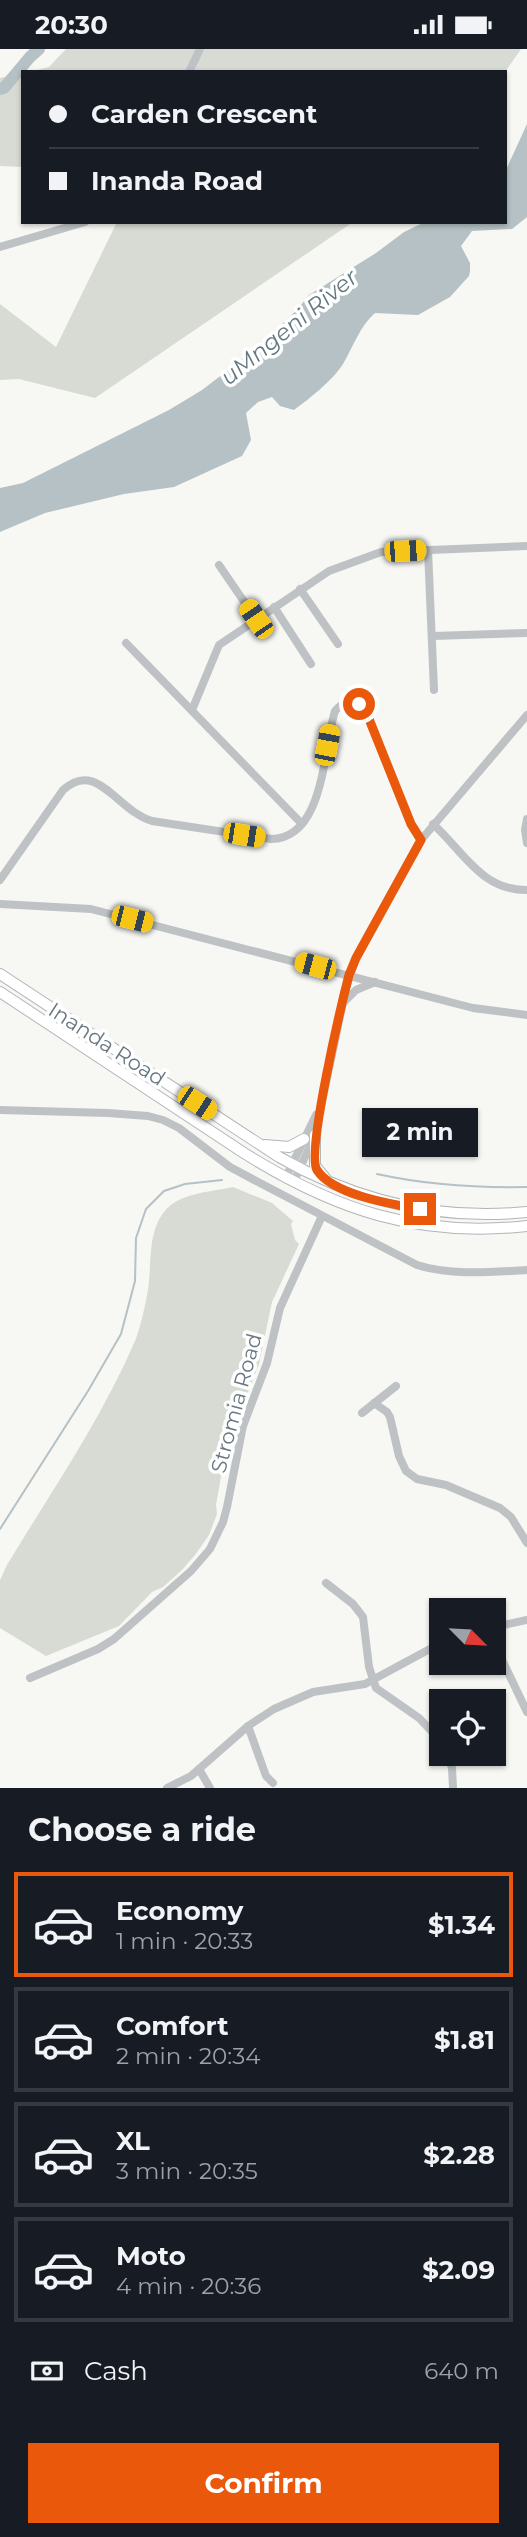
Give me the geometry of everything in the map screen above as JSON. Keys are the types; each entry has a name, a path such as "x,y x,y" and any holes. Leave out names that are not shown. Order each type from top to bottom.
{"main road":[{"name":"Inanda Road","path":"0,974 258,1143 296,1167 331,1184 388,1204 430,1212 478,1215 527,1212"},
{"name":"Inanda Road","path":"0,992 289,1181 328,1199 394,1220 461,1229 527,1226"},
{"path":"315,1135 315,1166 331,1184"},
{"path":"258,1143 282,1148 304,1139"}],"street":[{"path":"190,70 200,49"},
{"path":"0,247 78,224"},
{"path":"192,709 219,645 300,589 339,566 381,552 527,546"},
{"path":"428,550 434,690"},
{"path":"219,565 256,619"},
{"path":"300,589 338,644"},
{"path":"274,607 311,664"},
{"path":"433,636 527,633"},
{"path":"126,643 302,824"},
{"path":"0,880 62,790 78,779 94,781 135,814 152,821 271,839 287,836 309,816 316,799 335,711 343,703 354,702 367,714 411,824 421,840"},
{"path":"289,1181 315,1135 342,1003 356,958 421,840 527,715"},
{"path":"527,819 527,843"},
{"path":"433,824 486,879 498,885 527,890"},
{"path":"0,904 63,905 91,909 473,1008 527,1015"},
{"path":"342,1003 356,990 375,982"},
{"path":"296,1167 304,1139 320,1108"},
{"path":"0,1110 108,1113 156,1118 179,1128 230,1167 430,1269 454,1272 527,1270"},
{"name":"Stromia Road","path":"30,1678 98,1649 114,1639 191,1571 210,1549 228,1507 243,1426 267,1363 280,1308 322,1216"},
{"path":"362,1413 396,1386"},
{"path":"374,1403 390,1417 405,1471 417,1479 446,1485 500,1508 510,1517 527,1543"},
{"path":"326,1583 353,1604 363,1617 376,1688 419,1718 429,1728"},
{"path":"506,1624 527,1620"},
{"path":"167,1788 187,1779 248,1726 280,1706 310,1693 373,1681 429,1650"},
{"path":"506,1668 527,1712"},
{"path":"248,1726 266,1776 273,1783"},
{"path":"452,1766 453,1788"},
{"path":"200,1769 210,1788"}],"shaded area":[{"path":"66,49 521,49 506,70 37,70 49,67"},
{"path":"21,73 21,167 0,166 0,78"},
{"path":"116,224 350,224 95,398 19,379 0,380 0,304 56,347"},
{"path":"233,1187 272,1203 293,1221 291,1224 295,1240 299,1244 272,1302 259,1364 226,1448 216,1505 217,1514 209,1535 182,1570 163,1587 152,1592 119,1626 46,1656 0,1628 0,1580 107,1399 135,1341 147,1296 155,1230 164,1212 186,1197"}],"water":[{"name":"uMngeni River","path":"527,124 527,217 512,229 472,231 461,246 470,263 469,276 450,297 418,315 375,313 361,330 339,370 294,410 280,406 272,397 258,402 246,413 251,440 242,456 174,487 124,494 45,513 0,532 0,488 23,483 169,410 202,390 253,351 297,310 309,295 404,232 421,224 507,224 507,168"}],"waterway":[{"path":"0,89 4,88 39,49"},
{"path":"377,1174 452,1185 527,1187"},
{"path":"0,1529 121,1334 135,1281 136,1238 146,1209 164,1191 185,1184 222,1180"}],"route":[{"path":"359,704 367,714 411,824 421,840 349,975 320,1108 314,1159 317,1171 331,1184 388,1204 420,1209"}]}
